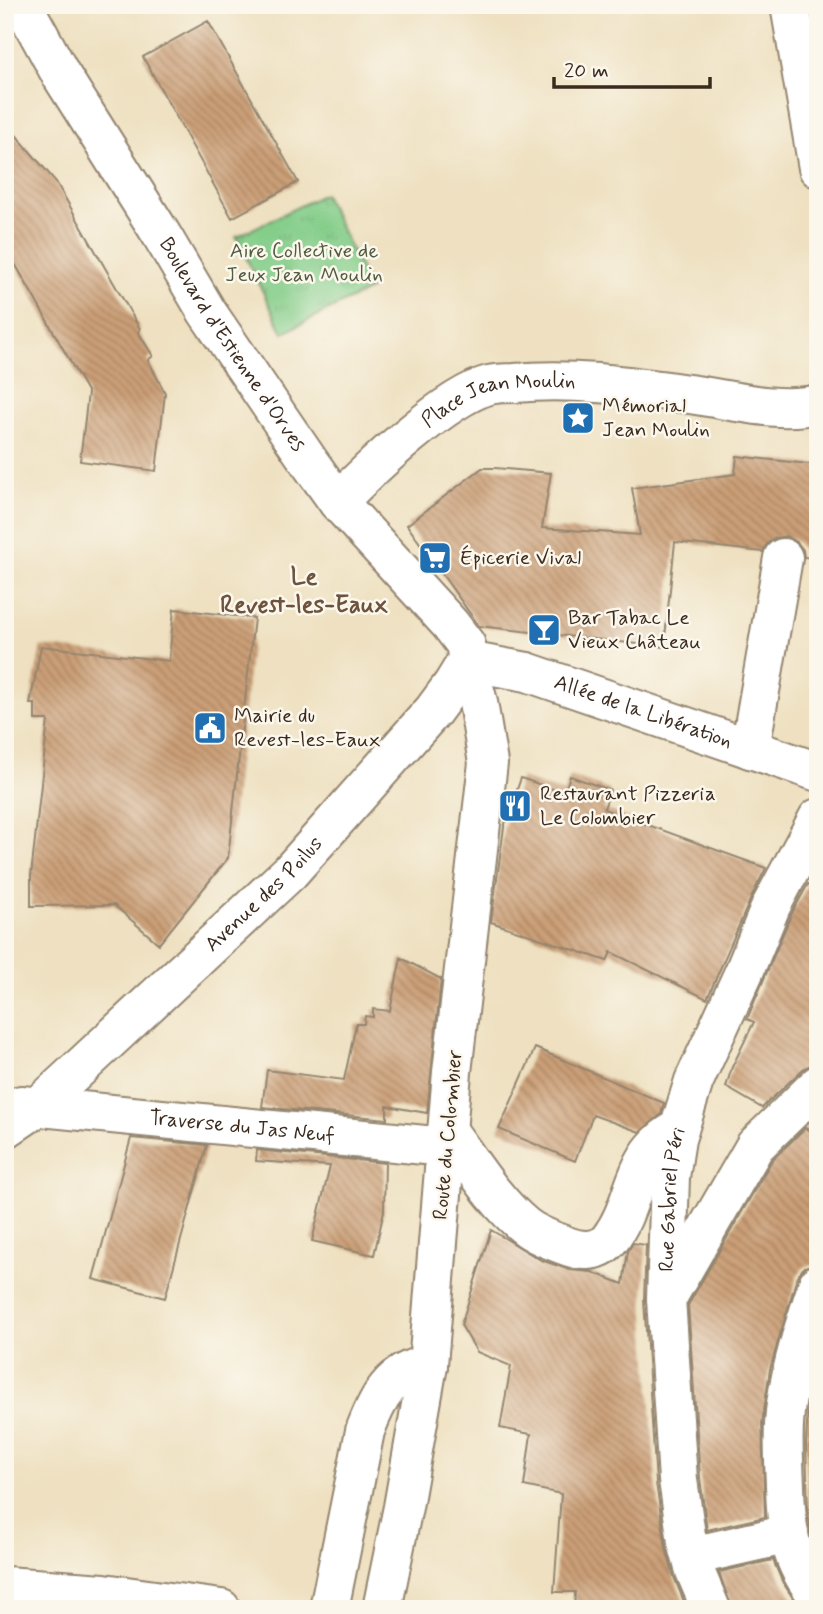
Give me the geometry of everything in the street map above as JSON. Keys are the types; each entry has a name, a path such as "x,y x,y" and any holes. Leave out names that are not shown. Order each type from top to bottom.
{"street":[{"name":"Boulevard d'Estienne d'Orves","path":"23,5 61,75 161,234 206,312 338,502 466,645 467,661"},
{"path":"790,5 818,168"},
{"name":"Place Jean Moulin","path":"338,502 363,476 424,425 459,398 488,385 539,381 582,383 636,387 765,406 818,404"},
{"path":"750,749 783,558"},
{"name":"Allée de la Libération","path":"467,661 818,772"},
{"name":"Avenue des Poilus","path":"5,1129 22,1105 290,872 433,711 467,661"},
{"name":"Route du Colombier","path":"382,1609 406,1495 428,1365 435,1307 446,1139 488,763 478,702 467,661"},
{"name":"Rue Gabriel Péri","path":"711,1609 692,1556 682,1511 676,1448 666,1299 670,1177 679,1129 694,1081 771,906 818,818"},
{"path":"666,1299 755,1146 818,1085"},
{"name":"Traverse du Jas Neuf","path":"22,1105 446,1139"},
{"path":"446,1139 526,1227 584,1251 595,1250 608,1240 648,1153 667,1135 679,1129"},
{"path":"818,1284 806,1370 786,1404 783,1435 791,1548 803,1578 818,1596"},
{"path":"329,1609 365,1431 373,1409 393,1379 406,1371 428,1365"},
{"path":"692,1556 789,1534"},
{"path":"5,1586 104,1593 220,1609"}],"green space":[{"name":"Aire Collective de Jeux Jean Moulin","path":"324,194 371,289 283,333 236,237"}],"building":[{"path":"208,21 298,182 232,218 143,57"},
{"path":"5,122 56,182 153,356 148,360 165,393 156,471 80,461 88,393 5,246"},
{"path":"737,456 818,465 818,558 804,557 797,542 786,536 775,538 767,544 763,552 675,542 664,647 479,626 407,525 482,468 495,468 551,473 542,528 640,535 632,488 735,474"},
{"path":"174,609 254,618 228,858 159,944 114,905 31,906 31,876 48,720 35,720 35,704 30,704 41,646 169,661"},
{"path":"570,776 610,790 604,809 766,868 707,999 611,952 607,961 491,922 504,827 521,778 564,793"},
{"path":"808,884 818,888 818,1061 803,1069 762,1108 726,1087 732,1067 754,1022 747,1019 791,915"},
{"path":"401,958 441,979 427,1113 387,1106 387,1119 262,1107 267,1070 344,1080 356,1024 364,1024 365,1016 373,1017 373,1009 390,1011"},
{"path":"535,1048 664,1103 661,1115 640,1132 593,1115 575,1161 499,1129"},
{"path":"805,1128 818,1135 818,1263 804,1267 797,1277 770,1369 762,1423 765,1517 707,1530 700,1478 688,1305 772,1160"},
{"path":"131,1138 207,1145 165,1298 93,1279"},
{"path":"257,1150 385,1163 384,1211 374,1255 312,1241 330,1166 256,1161"},
{"path":"491,1230 541,1260 570,1270 592,1272 623,1284 628,1251 633,1243 646,1245 644,1300 656,1483 666,1548 687,1609 574,1609 575,1592 554,1592 561,1494 524,1486 531,1434 500,1428 511,1366 477,1352 461,1325"},
{"path":"818,1359 818,1551 812,1538 808,1514 806,1444 808,1407"},
{"path":"773,1560 782,1581 800,1609 732,1609 719,1572"}],"place":[{"name":"Mémorial Jean Moulin","path":"578,418"},
{"name":"Épicerie Vival","path":"435,558"},
{"name":"Bar Tabac Le Vieux Château","path":"544,630"},
{"name":"Mairie du Revest-les-Eaux","path":"210,728"},
{"name":"Restaurant Pizzeria Le Colombier","path":"515,806"}],"district":[{"name":"Le Revest-les-Eaux","path":"304,591"}]}
